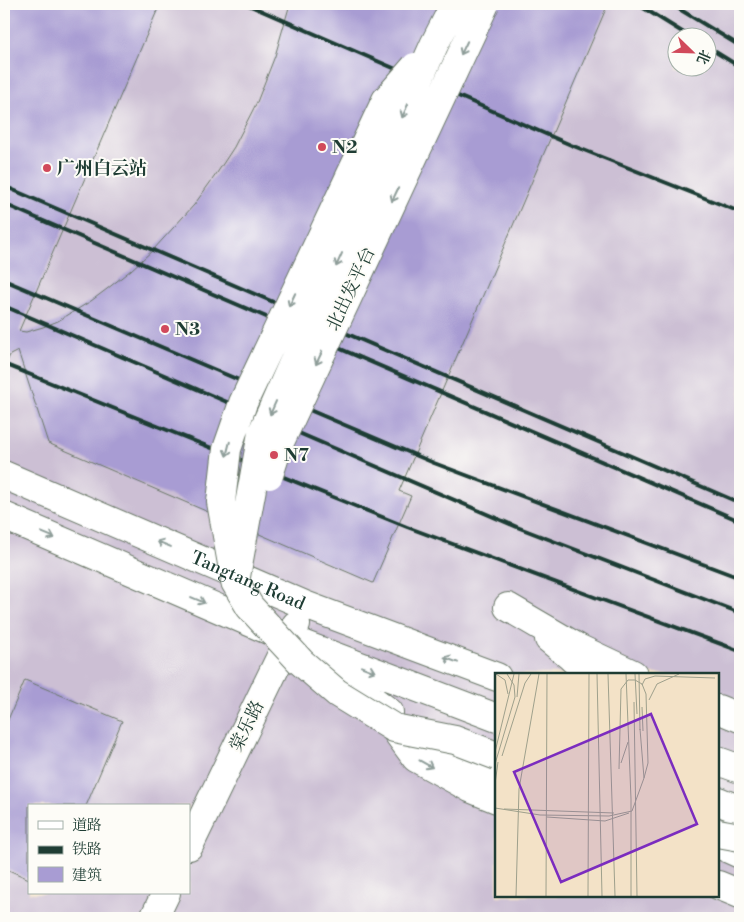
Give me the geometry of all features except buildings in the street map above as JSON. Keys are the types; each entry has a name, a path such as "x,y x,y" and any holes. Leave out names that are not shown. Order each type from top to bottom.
{"street":[{"name":"北出发平台","path":"235,582 262,433 434,45 455,4"},
{"name":"北出发平台","path":"235,582 279,444 485,4"},
{"name":"Tangtang Road","path":"4,475 305,605 495,677"},
{"path":"4,516 289,639 495,718"},
{"path":"235,582 250,607 301,662 336,693 394,728 455,740 495,756"},
{"name":"棠乐路","path":"190,844 305,605"},
{"path":"588,673 571,657 508,607 580,648 631,673"},
{"path":"289,639 438,748 495,771"},
{"path":"719,709 740,718"},
{"path":"394,728 416,758 470,788 495,799"},
{"path":"719,761 740,769"},
{"path":"719,801 740,810"},
{"path":"719,833 740,837"},
{"path":"719,844 740,854"},
{"path":"719,858 740,866"},
{"path":"719,885 740,894"},
{"path":"154,918 166,894"}],"shaded area":[{"path":"4,4 740,4 740,918 4,918"}],"railway":[{"path":"246,4 571,145 740,212"},
{"path":"637,4 676,28"},
{"path":"671,4 740,46"},
{"path":"716,52 740,67"},
{"path":"4,186 740,503"},
{"path":"4,204 740,521"},
{"path":"4,280 434,463 740,578"},
{"path":"4,306 517,527 740,613"},
{"path":"4,364 407,527 740,651"}],"place":[{"name":"N2","path":"322,147"},
{"name":"广州白云站","path":"47,168"},
{"name":"N3","path":"165,329"},
{"name":"N7","path":"274,455"}]}
